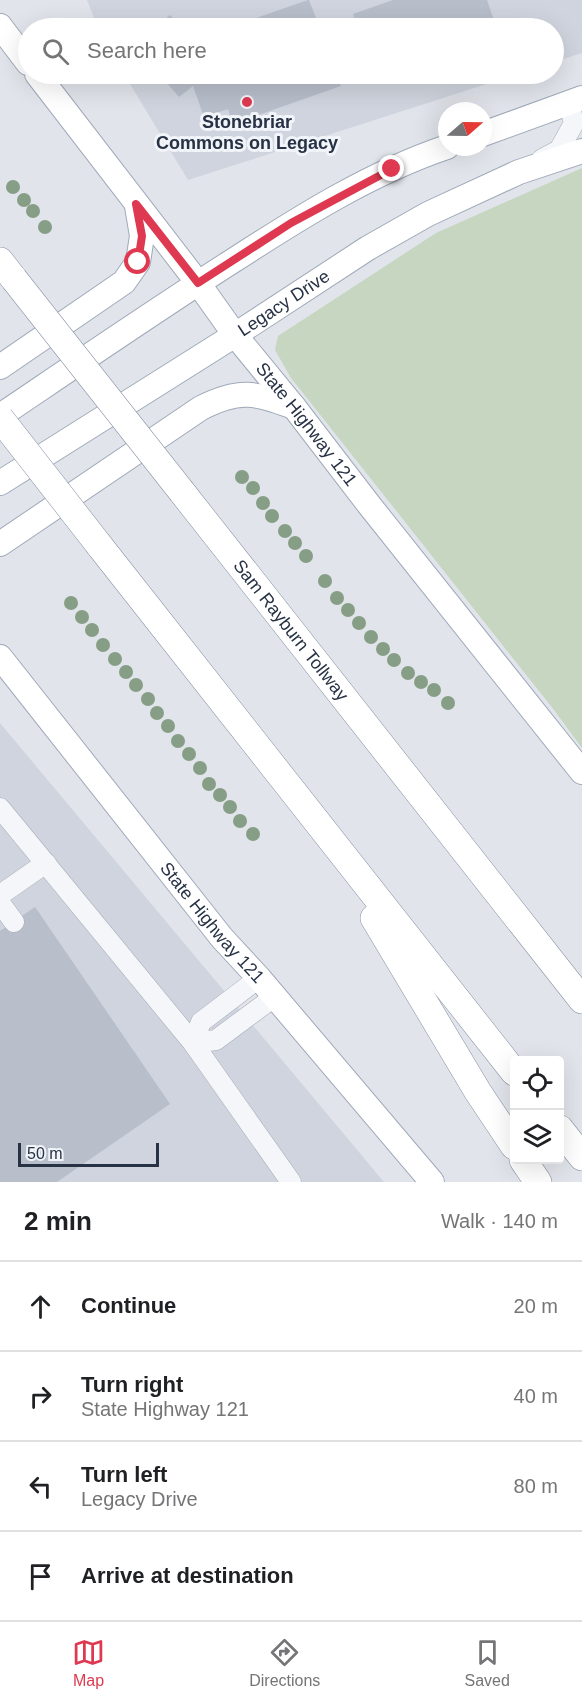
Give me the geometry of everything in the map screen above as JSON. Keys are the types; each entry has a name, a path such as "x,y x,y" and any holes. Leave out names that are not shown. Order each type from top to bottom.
{"highway":[{"name":"Sam Rayburn Tollway","path":"7,270 582,1000"},
{"path":"0,417 510,1067"},
{"path":"318,824 478,1092 510,1140"},
{"path":"564,1134 582,1157"},
{"path":"526,1164 538,1182"}],"main road":[{"path":"0,26 18,50"},
{"name":"State Highway 121","path":"45,84 235,334 582,772"},
{"path":"492,131 576,101"},
{"path":"0,417 291,223 392,169 438,150"},
{"name":"Legacy Drive","path":"0,483 378,242 428,214 519,172 582,151"},
{"path":"0,367 124,282 138,262 142,236 136,204"},
{"path":"0,544 201,408 218,399 237,394 264,397 294,407"},
{"name":"State Highway 121","path":"0,657 222,939 432,1182"}],"lane":[{"path":"519,172 559,150 574,123 576,101"},
{"path":"0,808 193,1043 291,1182"},
{"path":"0,895 46,863"},
{"path":"0,903 14,922"},
{"path":"193,1043 201,1022 266,988"}],"shaded area":[{"path":"87,0 582,0 582,53 564,59 564,18 94,18"},
{"path":"130,84 487,84 188,180"},
{"path":"0,723 384,1182 0,1182"}],"green space":[{"path":"582,168 582,748 291,378 275,350 278,336 436,233"}],"building":[{"path":"309,0 316,18 256,18"},
{"path":"393,0 487,0 493,18 354,18 353,14"},
{"name":"Stonebriar Commons on Legacy","path":"168,84 340,84 341,86 233,124 228,109 204,117 193,86 179,97"},
{"path":"35,907 170,1104 57,1182 0,1182 0,931"}],"place":[{"name":"Stonebriar Commons on Legacy","path":"247,102"}],"route":[{"path":"138,262 142,236 136,204 198,283 291,223 392,169"}]}
